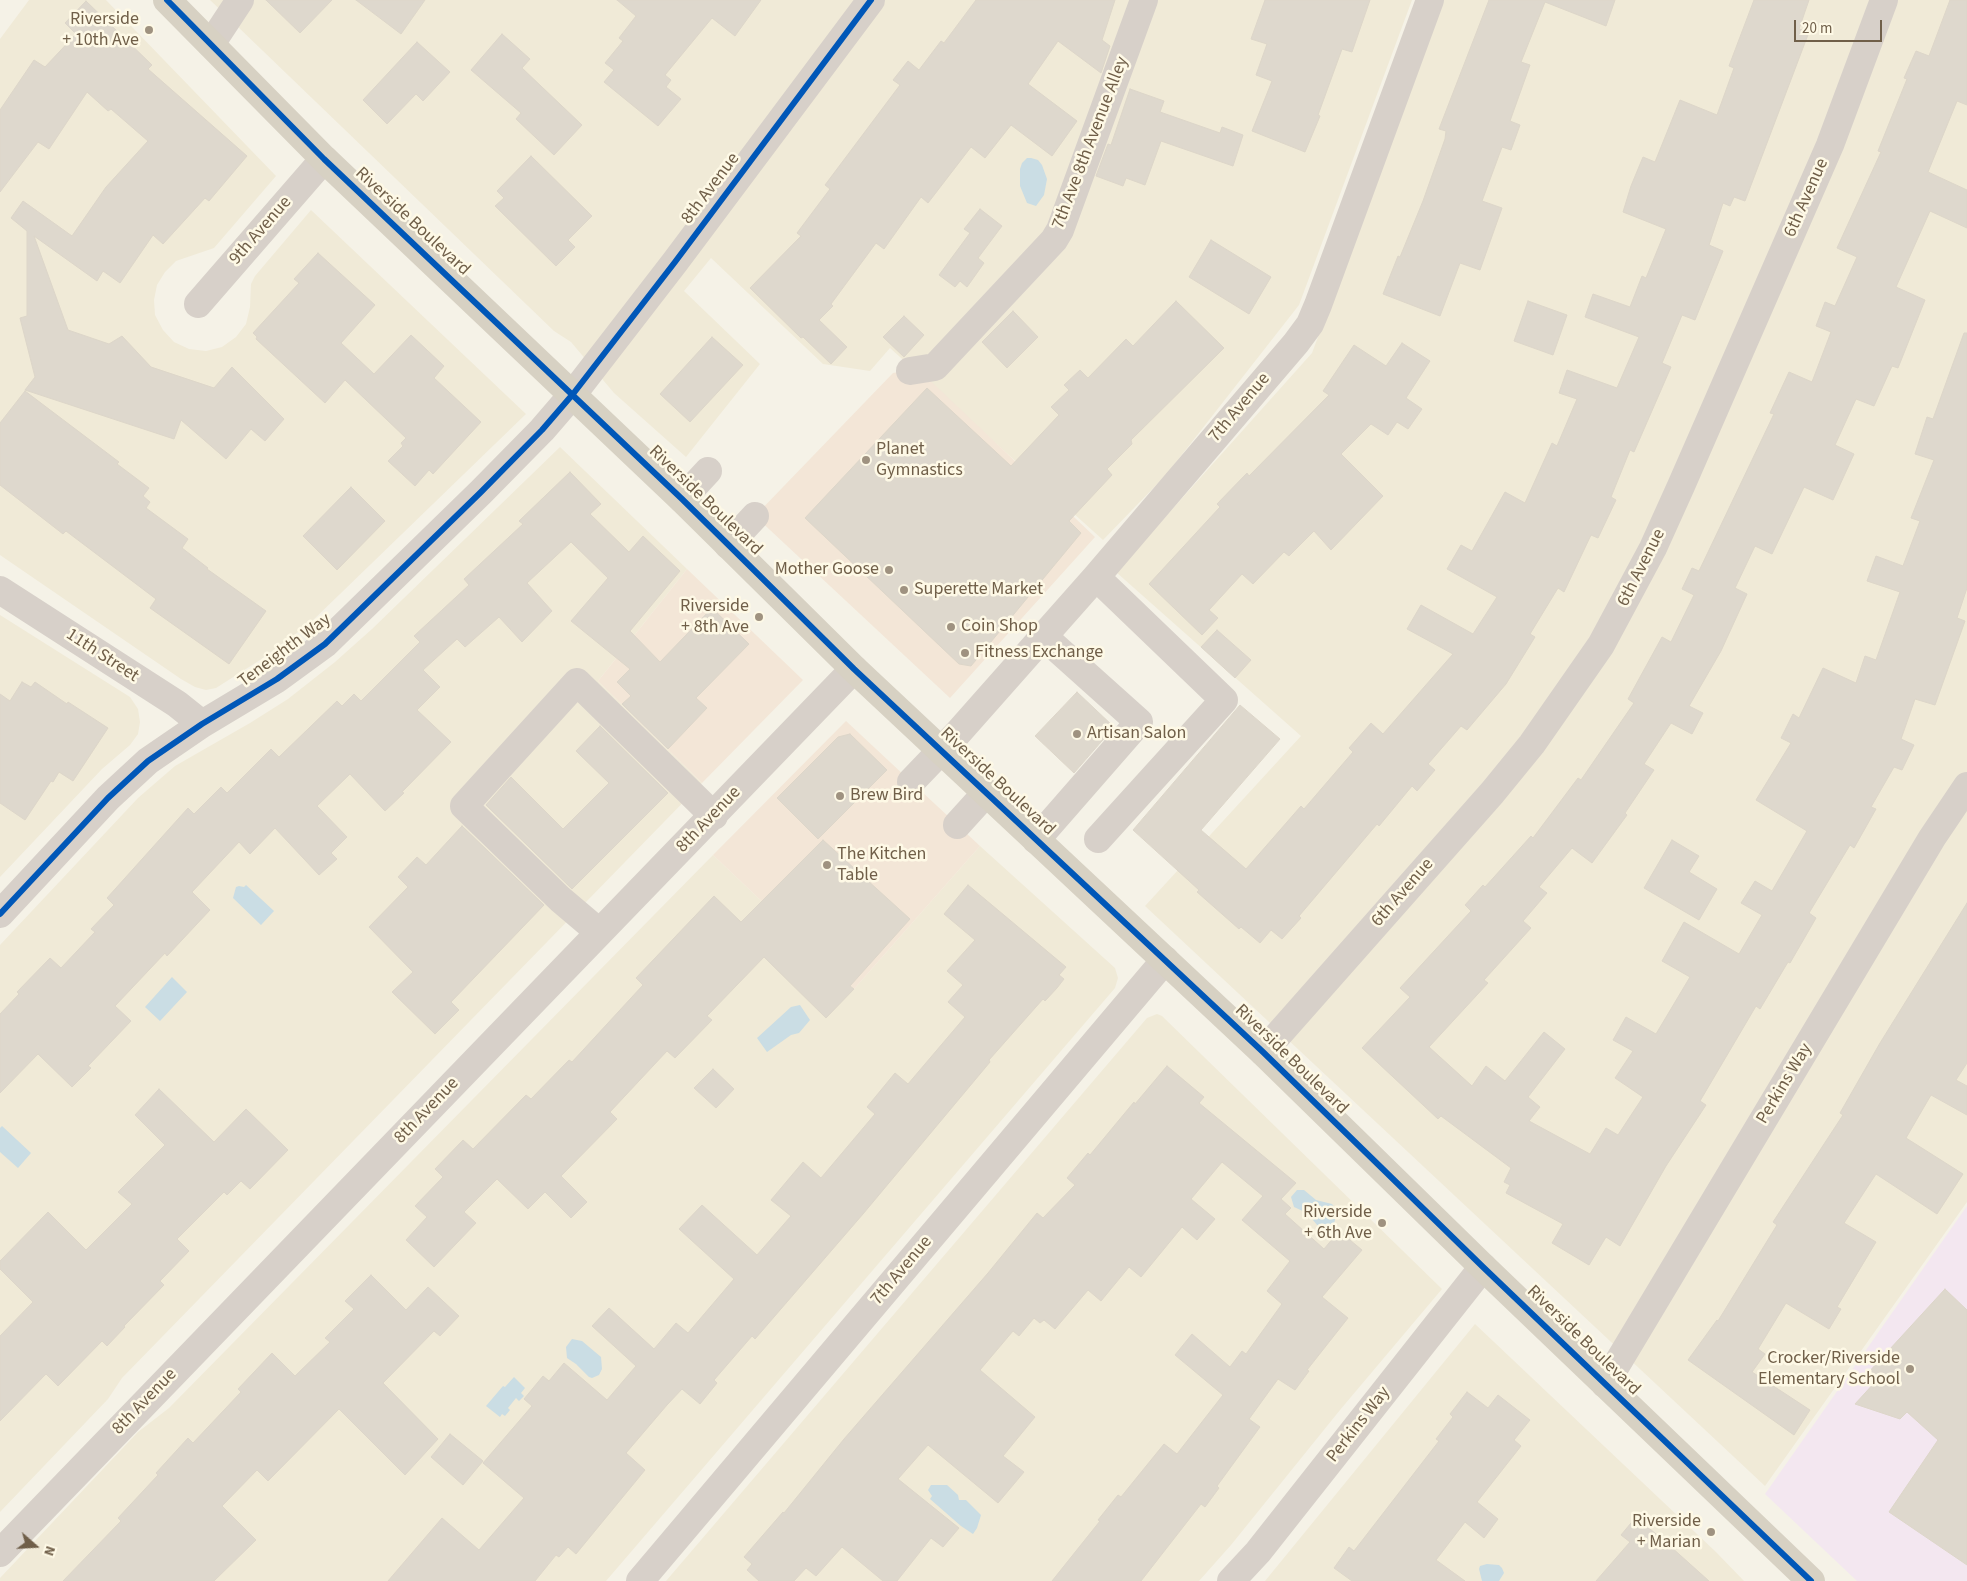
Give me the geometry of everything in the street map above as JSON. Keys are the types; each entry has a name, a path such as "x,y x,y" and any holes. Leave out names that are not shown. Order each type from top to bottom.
{"main road":[{"name":"Riverside Boulevard","path":"167,0 324,159 682,499 854,670 1262,1052 1811,1581"}],"street":[{"path":"211,44 240,0"},
{"name":"8th Avenue","path":"573,394 675,262 871,0"},
{"name":"7th Ave 8th Avenue Alley","path":"910,371 935,367 1057,235 1144,0"},
{"name":"7th Avenue","path":"911,782 1096,577 1310,324 1430,0"},
{"name":"6th Avenue","path":"1262,1052 1498,786 1538,737 1601,645 1653,548 1681,486 1830,145 1884,0"},
{"name":"9th Avenue","path":"198,304 324,159"},
{"name":"Teneighth Way","path":"0,914 114,792 148,761 202,724 277,680 325,644 482,492 542,430 573,394"},
{"path":"682,499 708,471"},
{"path":"728,545 755,516"},
{"path":"1096,577 1224,700 1098,838"},
{"name":"11th Street","path":"0,590 177,704 202,724"},
{"path":"1036,840 1138,722 1043,636"},
{"name":"8th Avenue","path":"0,1553 854,670"},
{"path":"599,932 560,899 464,806 577,682 714,816"},
{"name":"Perkins Way","path":"1605,1384 1932,838 1967,786"},
{"path":"957,825 986,793"},
{"name":"7th Avenue","path":"640,1581 1165,960"},
{"name":"Perkins Way","path":"1231,1581 1258,1552 1483,1267"}],"shaded area":[{"path":"29,0 106,0 276,176 214,248 176,261 165,272 157,285 154,300 155,315 163,330 174,342 189,349 206,351 222,347 236,337 246,324 250,307 251,284 255,276 311,210 526,414 309,624 260,660 216,688 206,690 195,687 181,679 0,555 0,39"},
{"path":"210,0 1412,0 1299,305 1166,475 1103,540 890,348 870,371 823,364 711,258 684,291 760,364 686,457 614,393 571,342 554,331"},
{"path":"1444,0 1967,0 1967,1202 1765,1486 1145,906 1301,736 1116,572 1312,353"},
{"path":"1027,158 1038,160 1047,179 1044,195 1036,206 1027,203 1020,186 1020,169 1022,163"},
{"path":"918,369 1095,537 950,698 755,516 893,373"},
{"path":"560,447 687,569 598,681 702,783 122,1378 108,1399 0,1512 0,945 138,798 175,766 288,699 335,662 372,629"},
{"path":"687,569 803,680 702,783 598,681"},
{"path":"0,615 130,697 138,709 140,722 138,734 130,745 102,769 0,877"},
{"path":"846,721 980,846 854,989 713,855"},
{"path":"980,846 1115,968 1118,978 1115,988 606,1581 0,1581 0,1578 138,1432 169,1408 713,855 854,989"},
{"path":"246,885 274,911 261,925 233,898 236,887 244,887"},
{"path":"172,977 187,992 160,1021 145,1007"},
{"path":"800,1005 810,1020 799,1033 791,1035 767,1052 757,1038 791,1007"},
{"path":"1157,1014 1162,1016 1442,1289 1340,1410 1231,1545 1199,1581 666,1581 1147,1018"},
{"path":"2,1126 31,1153 18,1168 0,1152 0,1128"},
{"path":"1297,1190 1304,1190 1316,1200 1332,1204 1337,1211 1334,1224 1326,1227 1318,1226 1307,1213 1294,1207 1291,1197"},
{"name":"Crocker/Riverside Elementary School","path":"1967,1206 1967,1581 1857,1581 1765,1494"},
{"path":"1475,1324 1716,1552 1744,1581 1265,1581"},
{"path":"572,1339 582,1341 601,1357 602,1369 599,1375 592,1378 589,1377 567,1358 566,1347"},
{"path":"514,1377 525,1388 521,1393 524,1396 519,1401 516,1398 508,1408 510,1410 505,1416 502,1414 500,1417 486,1406 503,1386 505,1387"},
{"path":"931,1485 947,1485 958,1495 959,1500 966,1500 981,1515 973,1534 930,1499 932,1496 928,1490"},
{"path":"1487,1564 1499,1565 1502,1568 1504,1573 1499,1581 1482,1581 1479,1569 1480,1566"}],"building":[{"path":"266,0 332,0 300,33"},
{"path":"356,0 425,0 401,34"},
{"path":"617,0 761,0 735,36 712,18 665,75 671,80 666,87 681,99 658,126 604,82 614,70 605,63 623,41 619,38 636,16"},
{"path":"976,0 1115,0 1102,40 1110,46 1101,73 1058,41 1028,84 1077,121 1052,156 1011,125 985,158 971,147 928,203 921,197 884,249 876,243 831,304 833,306 819,320 847,347 831,364 803,337 801,338 750,288 801,236 797,233 830,189 825,185 900,85 893,80 908,61 919,70 941,41 944,43"},
{"path":"1265,0 1370,0 1352,52 1342,49 1318,115 1320,116 1305,152 1252,131 1272,81 1256,75 1267,44 1251,39"},
{"path":"1489,0 1615,0 1606,26 1545,2 1521,62 1530,65 1510,121 1520,125 1511,150 1502,147 1482,201 1502,208 1480,270 1460,263 1440,316 1383,294 1423,201 1445,139 1446,131 1439,129"},
{"path":"1754,0 1809,0 1799,29 1809,32 1745,201 1734,197 1730,206 1723,203 1709,245 1723,251 1695,320 1682,315 1662,363 1671,367 1634,452 1630,450 1611,497 1616,500 1598,538 1591,535 1564,592 1558,588 1530,634 1535,637 1506,684 1467,730 1461,726 1428,764 1435,770 1417,791 1412,786 1379,826 1377,824 1299,916 1301,918 1282,939 1271,930 1260,943 1241,927 1239,929 1197,892 1199,890 1133,830 1240,705 1280,739 1201,830 1246,869 1301,806 1304,809 1353,752 1349,748 1371,723 1383,734 1453,654 1407,629 1421,605 1473,634 1497,597 1447,569 1461,545 1472,551 1505,492 1525,503 1552,443 1557,446 1577,399 1559,393 1567,370 1617,388 1639,337 1585,317 1593,294 1630,307 1642,276 1646,278 1666,229 1623,212 1631,186 1643,157 1655,162 1680,100 1717,115 1734,68 1729,66"},
{"path":"1950,0 1967,0 1967,105 1957,101 1928,172 1967,190 1967,228 1930,211 1896,287 1925,300 1898,368 1892,366 1874,406 1856,399 1835,445 1854,454 1833,500 1804,487 1772,554 1755,546 1735,588 1747,594 1721,651 1689,706 1703,713 1692,734 1671,723 1644,764 1654,770 1625,813 1627,815 1592,863 1572,848 1539,887 1547,893 1523,921 1531,928 1484,980 1488,983 1429,1047 1472,1086 1486,1066 1505,1081 1544,1032 1565,1049 1528,1097 1540,1107 1529,1121 1590,1154 1606,1128 1618,1135 1643,1097 1615,1078 1633,1051 1613,1040 1626,1017 1656,1034 1690,977 1662,961 1684,922 1739,954 1762,915 1741,903 1755,881 1772,891 1807,831 1756,800 1791,743 1781,738 1793,714 1799,718 1823,668 1856,683 1865,656 1876,660 1900,592 1867,581 1876,556 1903,566 1920,521 1911,518 1934,460 1915,454 1927,417 1933,419 1964,333 1967,333 1967,588 1957,618 1965,621 1935,705 1915,699 1901,739 1914,745 1902,770 1894,767 1871,807 1876,809 1854,848 1850,845 1809,913 1816,918 1760,1009 1756,1006 1700,1101 1706,1105 1666,1166 1620,1246 1606,1237 1589,1265 1552,1243 1563,1224 1506,1193 1510,1185 1504,1182 1511,1168 1441,1116 1438,1119 1362,1048 1410,997 1400,988 1471,911 1465,905 1483,885 1485,887 1531,836 1533,838 1578,778 1581,780 1634,703 1628,699 1662,637 1671,642 1694,595 1682,589 1692,568 1699,571 1774,414 1770,413 1789,372 1812,382 1831,332 1816,326 1825,302 1835,306 1857,257 1837,248 1881,152 1878,151 1907,79 1904,78 1916,51 1929,56"},
{"path":"86,1 152,65 148,69 247,156 209,201 205,198 163,244 153,235 120,283 103,271 97,281 34,236 68,330 109,344 122,336 151,367 214,388 232,367 284,419 265,441 251,429 226,459 181,420 174,439 25,390 35,377 20,318 27,316 27,231 11,218 23,201 72,236 106,187 148,141 111,109 108,111 87,92 49,149 38,142 0,192 0,110 34,60 45,67 76,34 65,23"},
{"path":"502,34 530,59 522,68 582,125 554,155 516,119 521,113 471,70"},
{"path":"417,42 450,72 423,101 416,94 387,124 363,100"},
{"path":"1130,89 1164,101 1160,112 1220,133 1222,127 1243,135 1233,166 1161,141 1145,185 1126,178 1123,186 1096,176 1108,144 1111,145"},
{"path":"531,156 592,216 568,240 575,247 556,266 495,206 504,198 497,191"},
{"path":"980,209 1002,226 978,258 984,263 967,287 960,281 955,287 939,275 970,233 964,229"},
{"path":"1211,240 1271,277 1249,314 1189,277"},
{"path":"318,253 375,305 341,343 374,374 411,335 444,366 434,378 481,422 433,474 429,470 415,486 388,461 403,446 401,443 406,438 345,380 325,403 256,339 257,337 253,333 299,283 294,279"},
{"path":"1176,301 1224,348 1131,440 1132,444 1107,469 1112,475 1069,521 1081,533 971,666 959,664 805,518 927,388 1011,466 1059,415 1051,407 1069,390 1064,385 1080,370 1088,378 1126,339 1133,346"},
{"path":"1528,301 1567,315 1553,355 1514,341"},
{"path":"1013,311 1038,337 1007,368 982,342"},
{"path":"904,316 924,335 904,357 883,337"},
{"path":"712,337 743,365 690,422 660,394"},
{"path":"1402,343 1430,361 1406,398 1422,409 1408,429 1397,422 1388,435 1371,424 1341,454 1383,496 1331,550 1314,531 1289,556 1284,552 1253,584 1242,574 1209,610 1218,618 1202,635 1149,584 1220,507 1217,504 1247,473 1249,476 1329,395 1323,391 1354,345 1386,366"},
{"path":"25,391 119,462 117,464 149,488 143,496 150,502 146,508 188,539 182,548 207,569 266,611 229,664 150,608 156,599 66,531 63,534 0,485 0,423"},
{"path":"570,472 601,504 590,514 629,552 643,536 680,571 630,631 660,662 712,608 749,644 696,698 707,708 668,749 622,704 631,696 617,682 630,669 571,621 608,578 571,542 527,583 552,611 522,642 499,617 465,647 457,639 423,670 440,687 417,710 451,742 402,792 404,793 385,811 350,774 317,806 347,837 331,853 337,859 319,875 275,828 250,854 239,842 192,892 210,910 167,956 165,953 115,1006 131,1021 88,1066 91,1068 72,1087 38,1054 0,1093 0,1014 19,994 17,992 50,958 61,968 95,932 91,929 114,905 107,898 188,808 194,814 221,787 227,793 271,749 279,757 337,701 342,706 354,694 361,701 420,642 414,636 469,585 464,579 523,524 519,521"},
{"path":"351,487 385,521 337,570 303,536"},
{"path":"1217,630 1251,660 1235,678 1201,647"},
{"path":"22,682 31,687 35,682 67,704 68,702 108,728 73,781 59,772 25,820 0,803 0,694 10,701"},
{"name":"Artisan Salon","path":"1077,692 1114,727 1074,773 1035,736"},
{"path":"600,726 668,793 572,889 486,805 511,777 563,829 609,783 576,751"},
{"path":"850,734 887,770 818,839 777,798 838,737"},
{"path":"462,826 544,905 451,1002 459,1010 435,1034 392,992 413,972 369,927 408,887 398,877 417,857 426,865"},
{"path":"823,840 910,919 850,986 854,989 826,1018 764,957 707,1016 712,1020 675,1058 667,1051 610,1112 617,1119 561,1176 587,1202 571,1218 545,1192 528,1209 497,1179 464,1212 476,1223 434,1267 406,1240 427,1217 415,1206 443,1177 435,1169 463,1140 473,1149 526,1095 531,1099 569,1060 572,1062 643,985 636,978 714,896 741,922"},
{"path":"1672,840 1699,856 1689,872 1717,889 1699,920 1644,888"},
{"path":"968,885 1066,967 1059,975 1064,979 1057,988 1045,1001 1043,999 989,1060 990,1062 863,1214 755,1339 752,1336 714,1380 717,1383 700,1404 682,1389 626,1453 645,1470 576,1554 568,1547 559,1557 556,1555 535,1581 388,1581 442,1518 479,1550 524,1498 483,1463 532,1406 524,1399 543,1376 549,1381 564,1363 607,1400 636,1366 592,1326 609,1308 654,1349 676,1323 688,1333 734,1279 679,1229 702,1205 757,1255 791,1216 771,1200 803,1162 821,1178 875,1114 867,1107 895,1073 908,1084 965,1017 948,1002 963,985 947,971 975,940 944,914"},
{"path":"1967,903 1967,1063 1956,1080 1967,1086 1967,1115 1931,1095 1906,1138 1963,1174 1937,1214 1876,1174 1844,1223 1876,1242 1837,1307 1841,1309 1829,1329 1786,1303 1758,1349 1765,1354 1752,1372 1810,1410 1794,1435 1688,1360 1718,1321 1777,1225 1773,1222 1843,1115 1840,1113 1880,1043"},
{"path":"1167,1066 1204,1097 1199,1103 1296,1183 1281,1199 1291,1208 1285,1214 1324,1249 1339,1231 1362,1250 1322,1297 1348,1318 1307,1370 1309,1371 1295,1390 1278,1379 1249,1419 1260,1427 1217,1486 1219,1488 1205,1507 1201,1504 1141,1581 1052,1581 1100,1521 1098,1520 1118,1495 1121,1497 1164,1444 1177,1454 1223,1395 1175,1355 1192,1334 1230,1367 1242,1351 1246,1354 1282,1304 1267,1291 1290,1261 1242,1220 1263,1196 1222,1162 1191,1199 1215,1219 1197,1240 1182,1227 1141,1277 1129,1267 1101,1301 1088,1290 1055,1329 1044,1320 1040,1323 1034,1318 1019,1336 1013,1331 980,1370 1035,1417 1003,1456 1024,1472 998,1503 928,1445 898,1479 959,1528 943,1547 931,1538 897,1581 883,1581 842,1547 816,1576 806,1568 794,1581 759,1581 747,1570 752,1564 744,1557 784,1513 844,1439 988,1273 1037,1213 1043,1218 1075,1185 1067,1178 1088,1153 1090,1155"},
{"path":"713,1069 734,1089 716,1108 694,1088"},
{"path":"159,1089 214,1142 246,1109 288,1150 250,1189 241,1181 227,1195 224,1192 177,1239 189,1251 160,1281 164,1285 107,1346 102,1341 58,1386 46,1374 0,1421 0,1336 33,1302 0,1269 0,1261 48,1212 86,1250 132,1204 118,1192 165,1145 135,1115"},
{"path":"371,1275 406,1310 428,1287 459,1316 440,1336 434,1331 383,1383 438,1439 405,1475 339,1409 268,1481 257,1470 222,1506 256,1540 214,1581 63,1581 121,1521 118,1518 158,1475 156,1473 188,1438 193,1443 241,1392 238,1389 272,1353 295,1376 330,1342 325,1338 354,1309 345,1301"},
{"path":"1945,1289 1967,1310 1967,1565 1889,1512 1938,1440 1907,1412 1900,1419 1855,1404 1876,1381 1867,1374"},
{"path":"1467,1392 1488,1408 1498,1395 1530,1420 1514,1440 1521,1446 1477,1502 1498,1519 1484,1538 1465,1522 1436,1560 1465,1581 1352,1581 1334,1568 1349,1547 1354,1551 1439,1441 1436,1439 1453,1417 1450,1414"},
{"path":"450,1434 483,1461 463,1485 431,1457"},
{"path":"1636,1517 1709,1581 1596,1581 1630,1542 1621,1535"}],"cycle path":[{"path":"167,0 324,159 682,499 854,669 1263,1052 1483,1267 1811,1581"},
{"path":"0,914 108,798 148,761 202,724 277,679 325,644 542,430 573,394 675,262 871,0"}],"place":[{"name":"Riverside + 10th Ave","path":"149,30"},
{"name":"Planet Gymnastics","path":"866,460"},
{"name":"Mother Goose","path":"889,570"},
{"name":"Superette Market","path":"904,590"},
{"name":"Riverside + 8th Ave","path":"759,617"},
{"name":"Coin Shop","path":"951,627"},
{"name":"Fitness Exchange","path":"965,653"},
{"name":"Artisan Salon","path":"1077,734"},
{"name":"Brew Bird","path":"840,796"},
{"name":"The Kitchen Table","path":"827,865"},
{"name":"Riverside + 6th Ave","path":"1382,1223"},
{"name":"Crocker/Riverside Elementary School","path":"1910,1369"},
{"name":"Riverside + Marian","path":"1711,1532"}]}
